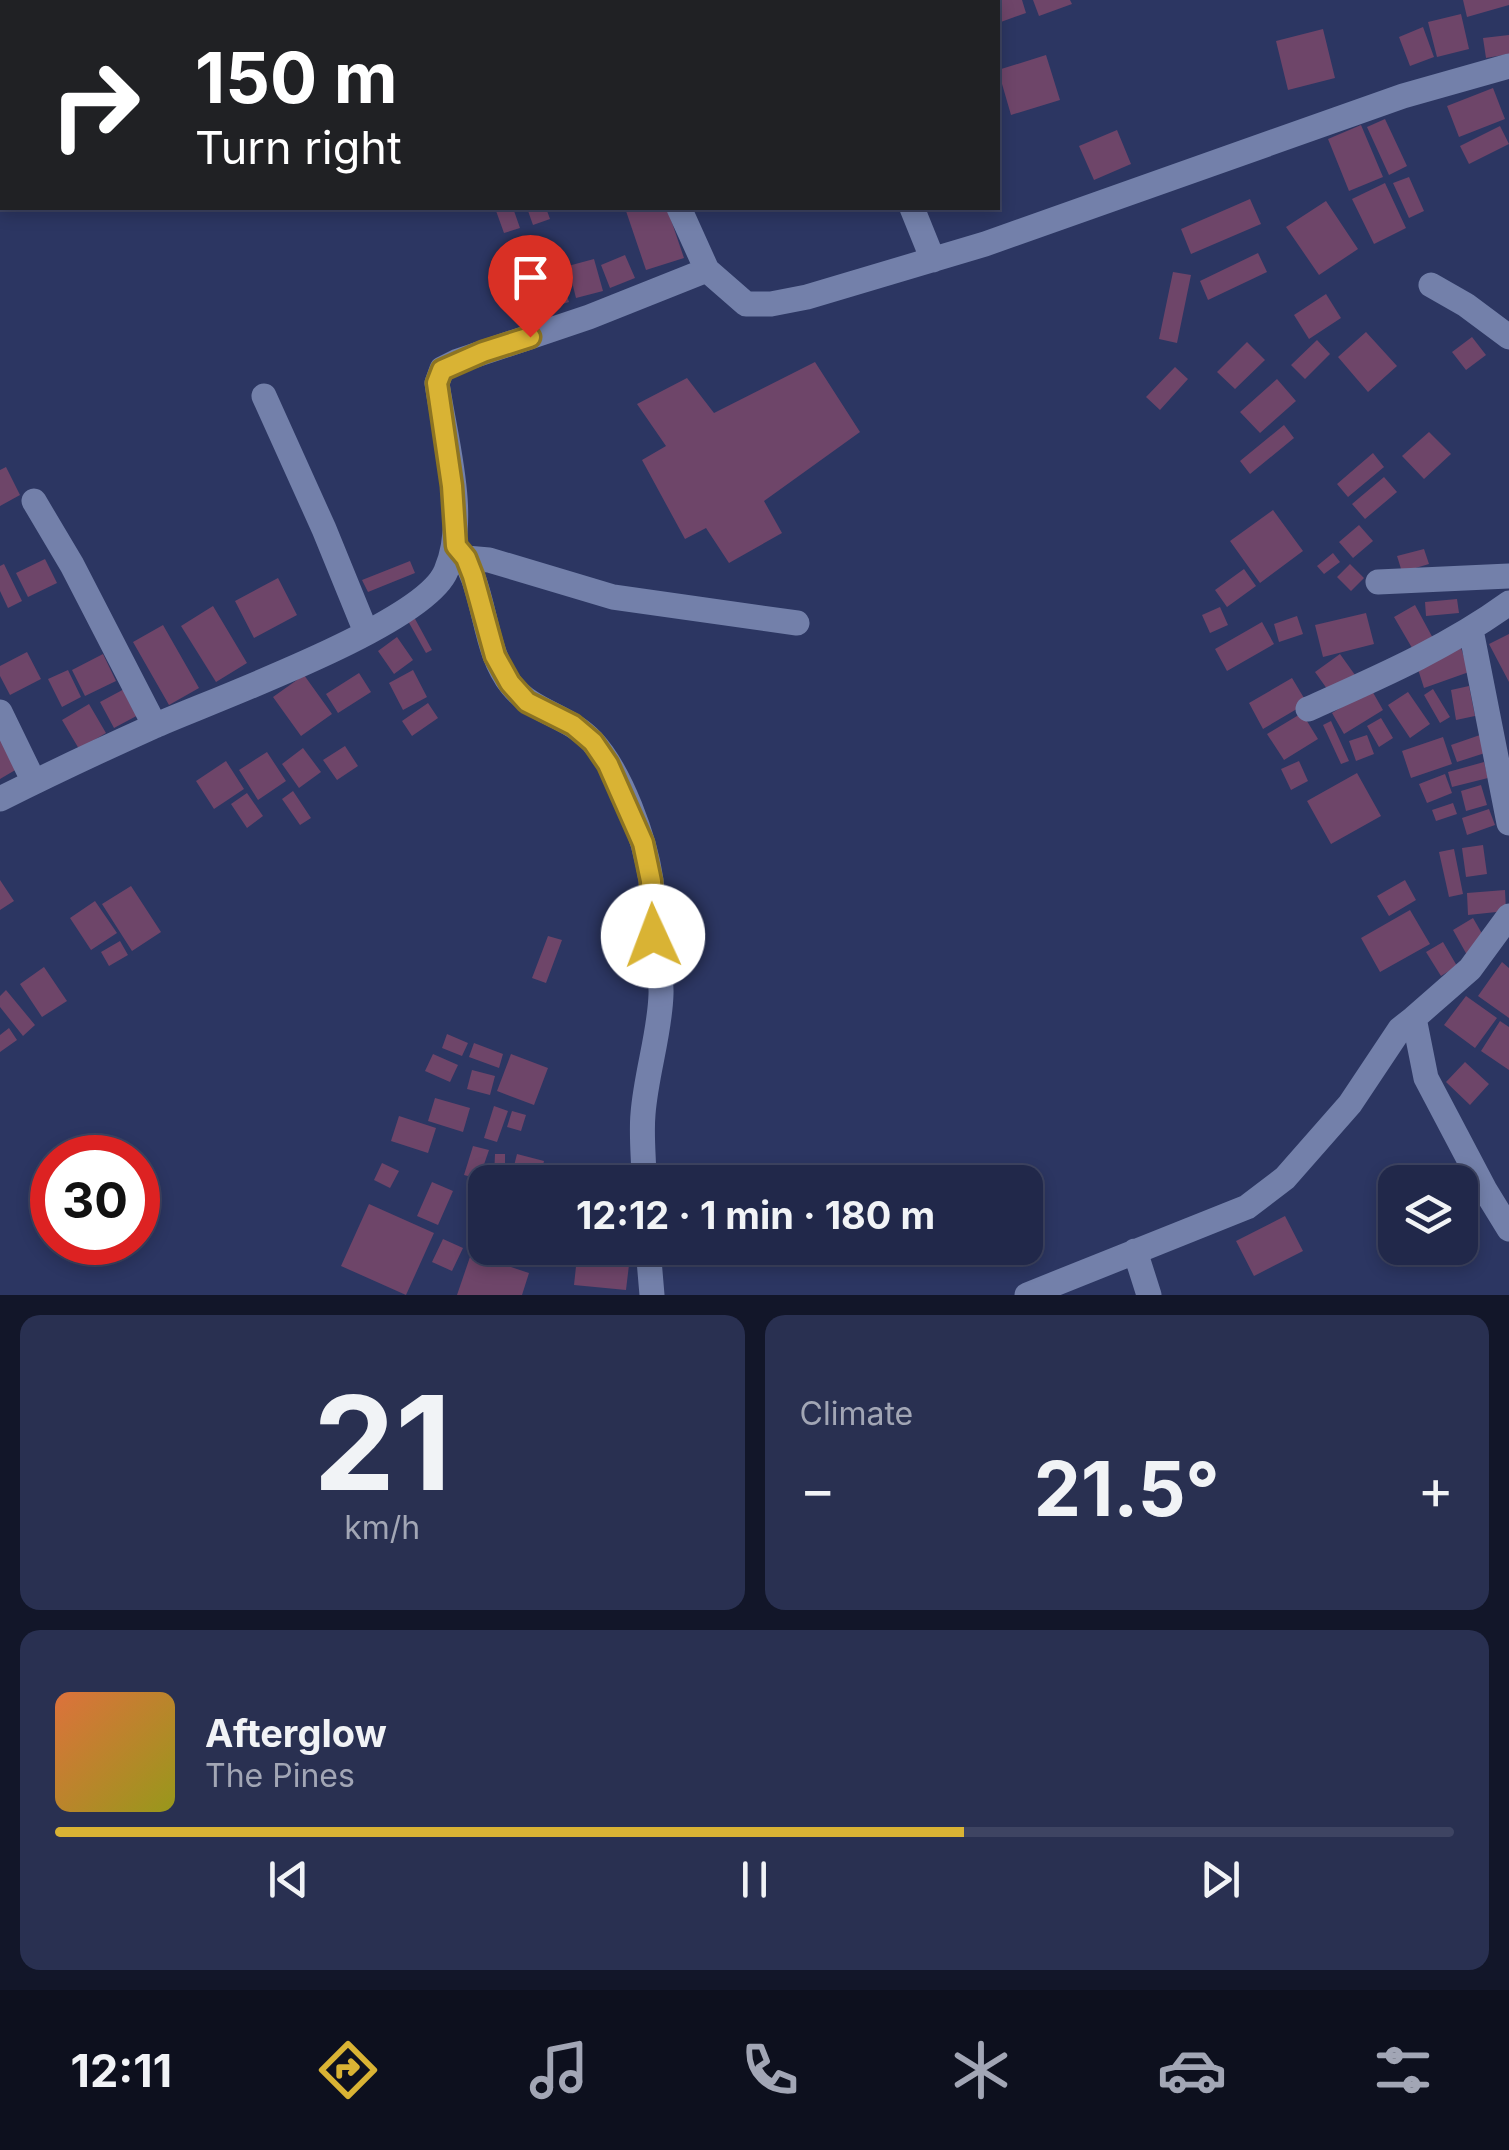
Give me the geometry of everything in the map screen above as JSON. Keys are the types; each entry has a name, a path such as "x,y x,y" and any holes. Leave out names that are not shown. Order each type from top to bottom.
{"street":[{"path":"680,210 707,270 746,304 771,304 855,284 1110,202 1403,96 1508,74"},
{"path":"913,210 932,260"},
{"path":"643,1165 642,1117 662,993 653,936 651,881 643,843 616,779 593,742 573,725 527,702 510,683 495,656 478,590 461,552 437,383 442,370 707,270"},
{"path":"1431,285 1466,304 1509,337"},
{"path":"264,396 366,632"},
{"path":"34,501 155,726"},
{"path":"461,552 613,597 798,623"},
{"path":"0,799 155,726 254,686 398,616 428,593 461,552"},
{"path":"1378,582 1509,576"},
{"path":"1308,710 1471,630 1509,604"},
{"path":"1471,630 1509,823"},
{"path":"0,712 34,782"},
{"path":"1028,1295 1247,1207 1285,1178 1350,1104 1400,1029 1470,969 1509,916"},
{"path":"1414,1018 1426,1078 1509,1228"},
{"path":"1135,1251 1149,1295"},
{"path":"649,1265 652,1295"}],"building":[{"path":"1000,0 1022,0 1026,13 1000,22"},
{"path":"1033,0 1070,0 1072,4 1039,16"},
{"path":"1463,0 1509,0 1509,5 1467,17"},
{"path":"1461,14 1469,49 1437,57 1428,22"},
{"path":"1423,27 1434,57 1410,66 1399,37"},
{"path":"1323,29 1335,78 1288,90 1276,41"},
{"path":"1509,35 1509,54 1486,58 1483,38"},
{"path":"1046,55 1060,100 1011,115 1000,69"},
{"path":"1493,88 1505,119 1459,137 1447,106"},
{"path":"1385,119 1407,166 1389,175 1367,127"},
{"path":"1361,125 1383,177 1349,191 1328,139"},
{"path":"1500,126 1509,144 1469,164 1460,146"},
{"path":"1117,130 1131,164 1094,180 1079,146"},
{"path":"1409,177 1424,211 1409,218 1393,183"},
{"path":"1385,183 1406,228 1374,244 1352,199"},
{"path":"1250,199 1261,224 1191,254 1181,229"},
{"path":"1326,201 1358,249 1319,275 1286,227"},
{"path":"496,210 514,210 520,228 504,233"},
{"path":"528,210 547,210 550,219 533,225"},
{"path":"668,210 684,258 646,270 626,211"},
{"path":"1258,253 1267,272 1208,300 1200,281"},
{"path":"625,255 635,278 610,288 601,265"},
{"path":"594,259 603,291 576,298 568,266"},
{"path":"556,261 569,302 525,316 512,274"},
{"path":"1173,272 1191,275 1177,343 1159,339"},
{"path":"1326,294 1341,318 1309,339 1294,315"},
{"path":"1366,332 1397,366 1368,392 1338,357"},
{"path":"1472,337 1486,355 1466,370 1452,352"},
{"path":"1317,340 1330,354 1305,379 1291,365"},
{"path":"1247,342 1265,360 1235,389 1217,372"},
{"path":"815,362 860,432 764,501 782,533 729,563 706,528 685,539 642,460 666,446 637,404 687,378 714,413"},
{"path":"1175,367 1188,379 1160,410 1146,397"},
{"path":"1277,379 1296,401 1260,433 1240,412"},
{"path":"1284,425 1294,438 1250,474 1240,461"},
{"path":"1429,432 1451,454 1424,479 1402,456"},
{"path":"1373,453 1384,467 1348,497 1337,484"},
{"path":"6,467 20,495 0,506 0,470"},
{"path":"1384,477 1397,492 1365,519 1352,504"},
{"path":"1273,510 1303,551 1260,583 1230,541"},
{"path":"1359,525 1373,541 1353,558 1339,542"},
{"path":"1424,549 1429,564 1402,572 1397,556"},
{"path":"1333,553 1340,562 1324,574 1317,566"},
{"path":"45,559 57,583 28,597 16,573"},
{"path":"410,561 415,573 368,592 362,580"},
{"path":"4,564 22,601 8,608 0,591 0,566"},
{"path":"1350,564 1364,578 1351,591 1337,577"},
{"path":"1244,569 1256,586 1227,607 1215,590"},
{"path":"278,578 297,615 254,638 235,601"},
{"path":"1457,599 1459,613 1426,616 1425,602"},
{"path":"1415,605 1435,642 1415,653 1394,617"},
{"path":"213,606 247,663 216,682 181,626"},
{"path":"1220,607 1228,625 1210,633 1202,615"},
{"path":"1366,613 1374,644 1323,657 1315,625"},
{"path":"1297,616 1303,634 1279,642 1274,624"},
{"path":"414,617 432,650 426,653 408,621"},
{"path":"1262,622 1274,644 1227,671 1215,649"},
{"path":"163,625 199,688 169,705 133,642"},
{"path":"1509,634 1509,682 1489,644"},
{"path":"397,637 413,660 394,674 378,651"},
{"path":"1461,648 1469,672 1424,688 1416,663"},
{"path":"27,652 41,679 10,695 0,676 0,666"},
{"path":"103,654 116,681 85,696 72,670"},
{"path":"1340,654 1355,675 1330,693 1315,672"},
{"path":"68,670 81,697 62,707 48,679"},
{"path":"413,670 427,697 403,710 389,683"},
{"path":"359,673 371,692 338,713 326,694"},
{"path":"304,675 332,714 301,736 273,697"},
{"path":"1292,678 1307,703 1263,729 1249,703"},
{"path":"1469,686 1475,716 1456,720 1451,690"},
{"path":"128,687 142,713 114,728 100,702"},
{"path":"1371,689 1383,710 1344,734 1332,713"},
{"path":"1433,689 1450,717 1440,723 1424,695"},
{"path":"1408,692 1430,724 1410,738 1388,705"},
{"path":"428,703 438,718 412,736 402,721"},
{"path":"89,704 106,733 79,749 62,720"},
{"path":"1302,713 1318,739 1284,760 1267,734"},
{"path":"1381,718 1393,738 1379,747 1367,726"},
{"path":"1331,721 1349,761 1341,764 1323,725"},
{"path":"1367,735 1374,754 1356,761 1349,741"},
{"path":"1480,735 1485,753 1457,762 1451,745"},
{"path":"1443,737 1452,764 1411,778 1402,751"},
{"path":"0,738 17,769 0,779"},
{"path":"345,746 358,766 337,780 323,760"},
{"path":"303,748 321,772 299,788 282,764"},
{"path":"267,752 286,781 258,800 239,770"},
{"path":"226,761 244,789 214,809 196,781"},
{"path":"1299,761 1308,781 1291,790 1281,769"},
{"path":"1484,762 1488,778 1452,787 1448,772"},
{"path":"1357,773 1381,816 1331,844 1307,801"},
{"path":"1445,774 1452,793 1427,803 1419,784"},
{"path":"1481,785 1487,805 1466,811 1461,791"},
{"path":"293,791 311,818 300,825 282,799"},
{"path":"247,793 263,816 247,828 231,804"},
{"path":"1453,803 1457,814 1436,821 1432,810"},
{"path":"1489,809 1495,825 1467,835 1462,818"},
{"path":"1483,845 1487,874 1466,877 1462,848"},
{"path":"1454,849 1463,894 1449,897 1439,852"},
{"path":"0,880 14,901 0,910"},
{"path":"1405,880 1416,900 1389,916 1377,896"},
{"path":"131,886 161,932 132,951 102,904"},
{"path":"1505,890 1506,911 1468,915 1467,893"},
{"path":"95,901 117,933 91,950 70,918"},
{"path":"1410,910 1430,944 1380,972 1361,938"},
{"path":"1473,918 1488,944 1467,955 1453,930"},
{"path":"548,936 562,940 546,983 532,978"},
{"path":"120,941 128,955 109,966 101,952"},
{"path":"1443,942 1457,966 1441,976 1426,952"},
{"path":"1502,962 1509,968 1509,1018 1478,996"},
{"path":"44,967 67,1001 42,1017 20,984"},
{"path":"6,990 35,1025 23,1036 0,1007 0,996"},
{"path":"1466,996 1497,1018 1475,1048 1444,1025"},
{"path":"1500,1021 1509,1027 1509,1070 1481,1051"},
{"path":"9,1028 17,1040 0,1052 0,1035"},
{"path":"447,1034 468,1043 462,1056 442,1048"},
{"path":"474,1043 503,1054 499,1068 469,1057"},
{"path":"433,1054 458,1065 450,1082 425,1071"},
{"path":"511,1054 548,1068 534,1105 497,1091"},
{"path":"1465,1062 1489,1084 1470,1105 1446,1082"},
{"path":"472,1070 495,1076 490,1095 467,1089"},
{"path":"435,1098 470,1108 463,1132 428,1121"},
{"path":"494,1106 508,1111 497,1142 484,1138"},
{"path":"512,1111 526,1115 521,1131 507,1127"},
{"path":"399,1116 436,1128 428,1153 391,1141"},
{"path":"473,1146 489,1150 484,1165 468,1165 468,1176 464,1175"},
{"path":"495,1154 505,1154 505,1165 495,1165"},
{"path":"517,1154 544,1161 543,1165 514,1165"},
{"path":"382,1163 399,1171 390,1188 374,1180"},
{"path":"432,1182 453,1191 438,1225 417,1216"},
{"path":"369,1204 434,1233 406,1295 341,1266"},
{"path":"1285,1216 1303,1251 1254,1276 1236,1241"},
{"path":"443,1239 463,1248 452,1271 432,1262"},
{"path":"468,1263 505,1265 529,1273 522,1295 457,1295"},
{"path":"576,1265 629,1265 626,1290 574,1285"}],"route":[{"path":"530,337 458,361 442,370 437,383 456,518 456,546 466,558 495,656 510,683 527,702 573,725 593,742 616,779 643,843 651,881 653,936"}]}
